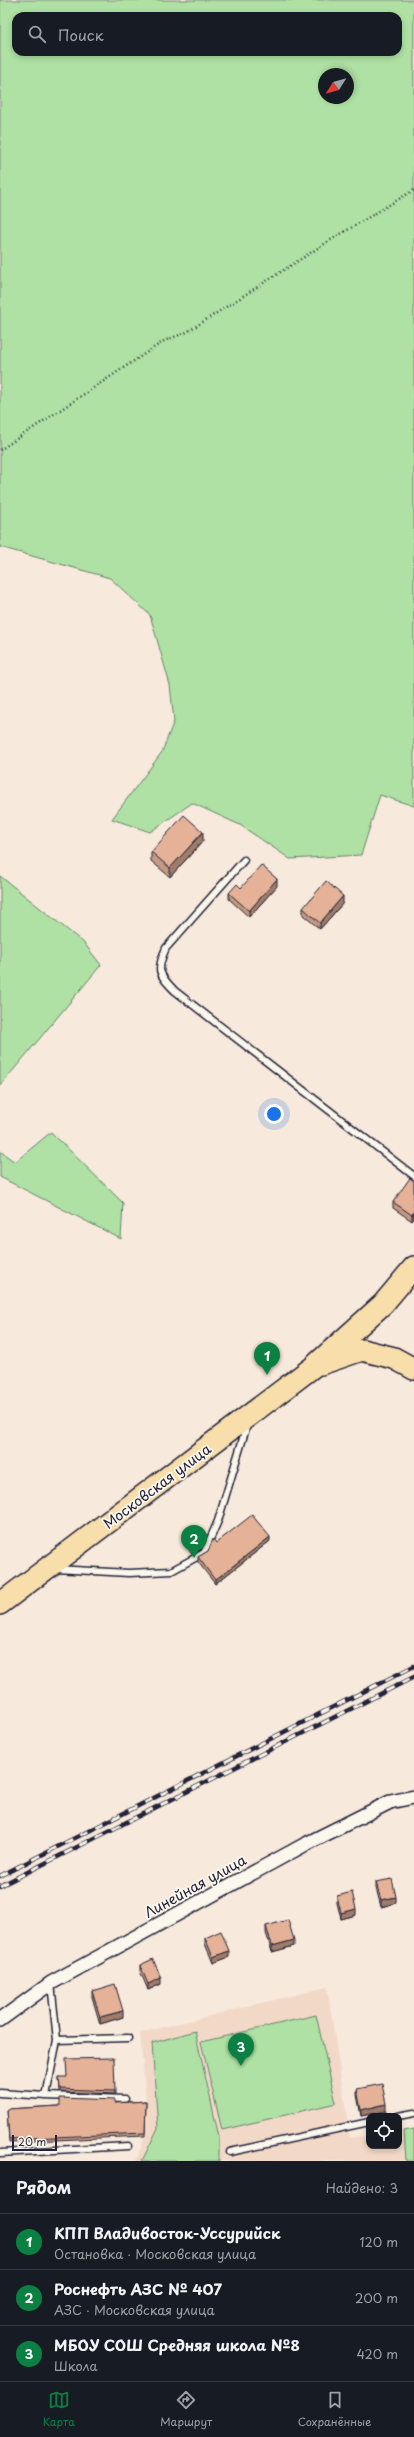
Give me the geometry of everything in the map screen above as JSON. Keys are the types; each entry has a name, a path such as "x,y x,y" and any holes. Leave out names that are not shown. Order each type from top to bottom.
{"main road":[{"name":"Московская улица","path":"0,1604 313,1367 383,1304 414,1267"},
{"name":"Московская улица","path":"313,1367 362,1350 394,1358 414,1369"}],"street":[{"name":"Линейная улица","path":"0,2020 51,1983 304,1846 390,1802 414,1797"}],"lane":[{"path":"244,860 166,948 158,964 162,978 175,991 414,1176"},
{"path":"47,1569 129,1574 171,1571 204,1553 218,1521 250,1414"},
{"path":"46,2096 57,2040 51,1983"},
{"path":"57,2040 128,2038"},
{"path":"0,2093 125,2100"},
{"path":"402,2115 414,2112"},
{"path":"230,2152 366,2123"},
{"path":"0,2153 128,2146"}],"path":[{"path":"0,450 164,341 187,332 329,241 414,190"}],"shaded area":[{"path":"327,1987 350,2137 366,2136 366,2149 402,2149 402,2131 414,2129 414,2161 136,2161 145,2136 146,2098 140,2033"}],"green space":[{"path":"0,0 414,0 414,806 380,795 361,855 290,859 240,825 192,803 150,832 112,819 162,752 174,721 170,685 150,615 110,578 0,547"},
{"path":"0,876 84,943 101,965 0,1086"},
{"path":"51,1132 123,1203 121,1239 0,1177 0,1151 15,1162"},
{"path":"316,2015 336,2103 222,2130 201,2042"},
{"path":"195,2031 219,2137 219,2161 142,2161 158,2128 152,2043"},
{"path":"414,2129 414,2161 406,2161 404,2131"}],"building":[{"path":"184,815 203,832 170,868 151,852"},
{"path":"261,865 277,879 249,911 229,893 237,884 241,888"},
{"path":"326,881 343,896 320,923 303,908"},
{"path":"410,1178 414,1181 414,1211 412,1215 393,1202"},
{"path":"252,1515 270,1537 215,1580 198,1557 208,1551 213,1539 216,1543"},
{"path":"206,1534 200,1547 192,1551 189,1547"},
{"path":"392,1879 396,1897 381,1900 376,1882"},
{"path":"352,1892 356,1909 341,1913 337,1896"},
{"path":"288,1920 294,1940 272,1946 266,1926"},
{"path":"221,1931 229,1951 213,1957 205,1938"},
{"path":"153,1959 161,1978 148,1984 140,1965"},
{"path":"115,1984 123,2011 100,2017 92,1991"},
{"path":"114,2058 115,2091 60,2089 59,2077 67,2077 66,2059"},
{"path":"382,2084 386,2104 361,2110 357,2089"},
{"path":"60,2098 115,2100 115,2103 146,2101 145,2133 9,2139 7,2109 60,2106"}],"railway":[{"path":"0,1876 414,1666"},
{"path":"0,1886 414,1677"}],"place":[{"name":"КПП Владивосток-Уссурийск","path":"267,1375"},
{"name":"Роснефть АЗС № 407","path":"194,1558"},
{"name":"МБОУ СОШ Средняя школа №8","path":"241,2066"}]}
